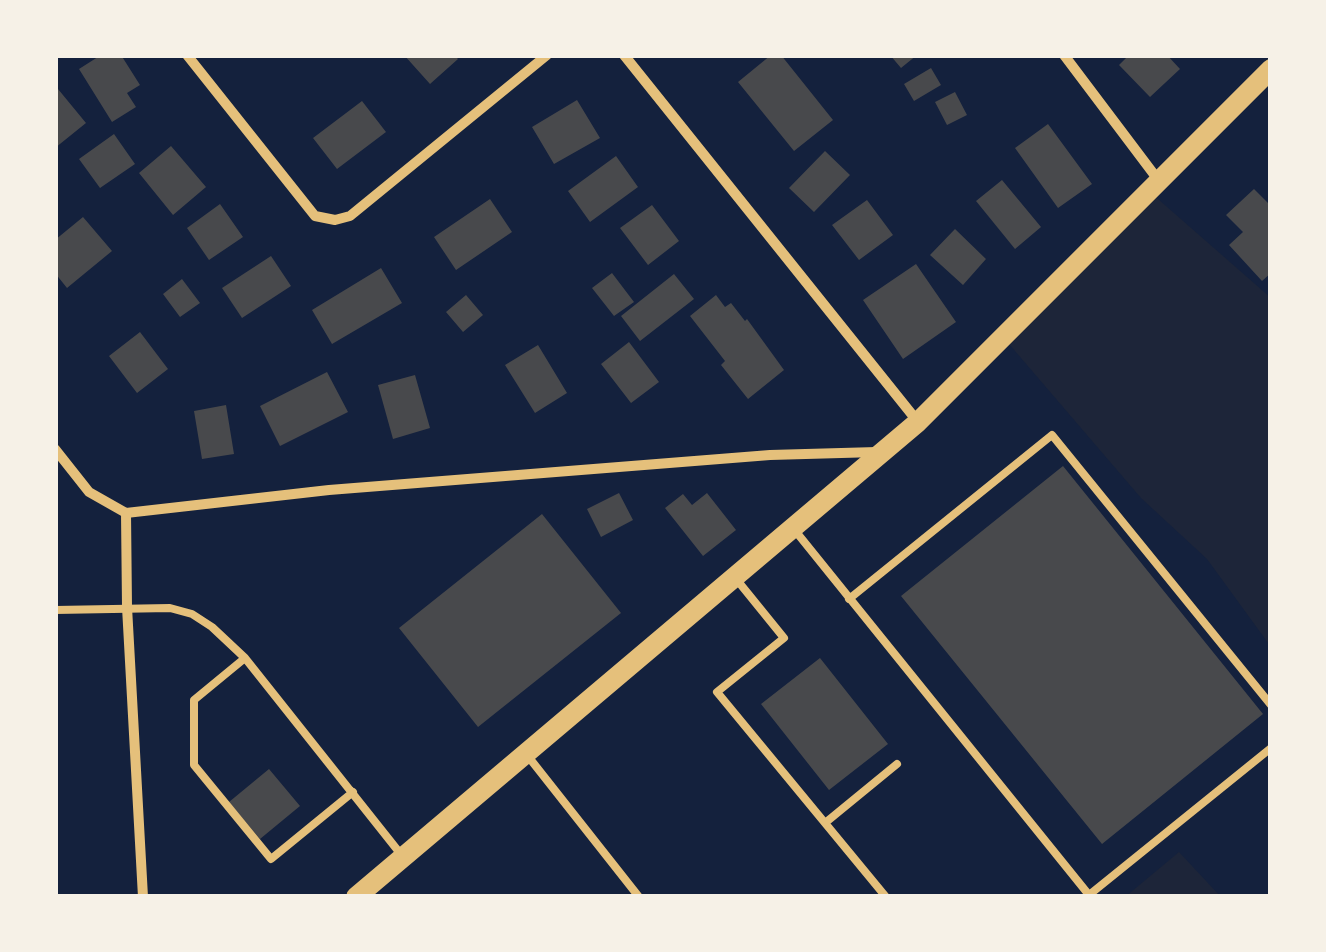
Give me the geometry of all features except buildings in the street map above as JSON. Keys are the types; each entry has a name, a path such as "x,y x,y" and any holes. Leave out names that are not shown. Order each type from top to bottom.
{"main road":[{"path":"356,897 918,422 1271,69"}],"street":[{"path":"187,55 315,216 335,220 350,216 546,55"},
{"path":"624,55 918,422"},
{"path":"1064,55 1160,182"},
{"path":"55,450 90,492 126,513 346,488 770,455 883,452"},
{"path":"126,513 127,607 144,897"}],"lane":[{"path":"849,599 1052,435 1271,704"},
{"path":"793,528 1089,896 1271,748"},
{"path":"734,577 784,638 717,692 881,895"},
{"path":"55,610 170,608 192,614 212,627 246,658 403,857"},
{"path":"246,658 194,700 194,765 271,858 353,792"},
{"path":"525,754 638,897"},
{"path":"825,823 897,764"}],"shaded area":[{"path":"1150,192 1271,298 1271,647 1207,559 1141,498 1003,337"},
{"path":"1179,852 1221,897 1125,897"}]}
